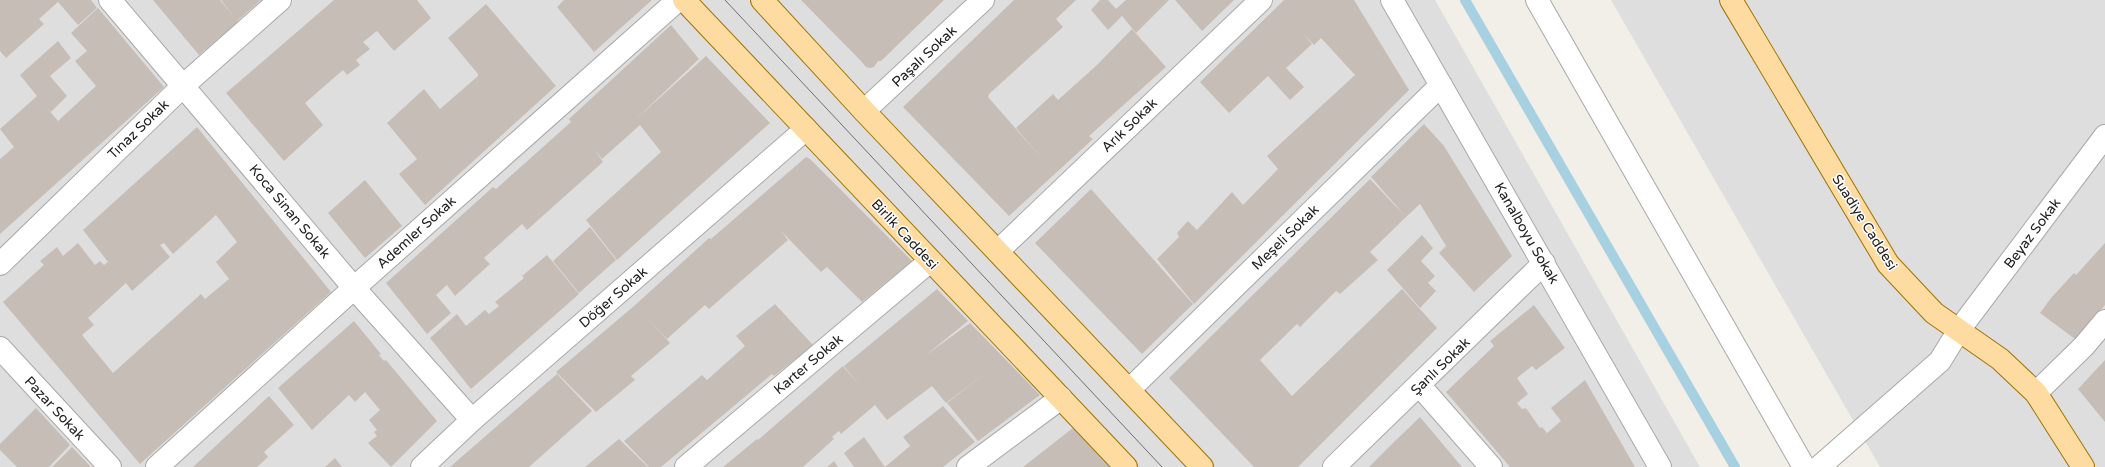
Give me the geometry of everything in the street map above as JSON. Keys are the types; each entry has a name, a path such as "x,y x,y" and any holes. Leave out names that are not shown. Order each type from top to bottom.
{"main road":[{"name":"Birlik Caddesi","path":"684,0 1126,467"},
{"path":"762,0 864,111 1202,467"},
{"name":"Suadiye Caddesi","path":"1731,0 1888,264 1934,313 2000,359 2036,393 2083,467"}],"street":[{"name":"Koca Sinan Sokak","path":"110,0 184,84 354,288 472,420"},
{"name":"Tınaz Sokak","path":"0,264 184,84 280,0"},
{"name":"Ademler Sokak","path":"157,467 354,288 678,0"},
{"name":"Paşalı Sokak","path":"864,111 983,0"},
{"name":"Arık Sokak","path":"998,251 1261,0"},
{"name":"Kanalboyu Sokak","path":"1392,0 1660,467"},
{"path":"1537,0 1804,467"},
{"name":"Meşeli Sokak","path":"1128,390 1441,85"},
{"name":"Döğer Sokak","path":"422,467 472,420 806,129"},
{"name":"Beyaz Sokak","path":"1819,467 1940,361 1959,330 2105,136"},
{"name":"Karter Sokak","path":"686,467 930,261"},
{"name":"Şanlı Sokak","path":"1334,467 1420,386 1544,263"},
{"path":"2036,393 2084,346 2105,322"},
{"name":"Pazar Sokak","path":"0,348 110,467"},
{"path":"1420,386 1492,467"},
{"path":"968,467 1061,398"}],"shaded area":[{"path":"0,0 1435,0 1700,467 0,467"},
{"path":"1611,0 2105,0 2105,467 1880,467"}],"building":[{"path":"0,0 91,0 97,8 78,25 58,2 39,19 44,24 6,58 0,51"},
{"path":"153,0 220,0 238,22 199,55"},
{"path":"221,0 261,0 237,21"},
{"path":"334,0 417,0 431,18 394,51 377,31 363,42 370,49 356,60 360,65 347,75 343,70 305,103 323,125 284,161 226,93"},
{"path":"564,0 652,0 594,52 557,7"},
{"path":"801,0 944,0 881,61 878,61 874,67 870,68 866,67"},
{"path":"1014,0 1076,0 1056,19 1063,27 989,94 988,97 1043,160 1016,128 1053,94 1058,100 1097,65 1132,29 1166,67 1089,136 1093,139 1009,216 903,107"},
{"path":"1100,0 1108,0 1116,9 1126,0 1169,0 1136,33 1122,16 1108,30 1091,10"},
{"path":"1175,0 1234,0 1202,31"},
{"path":"1284,0 1354,0 1409,90 1194,304 1157,259 1179,237 1177,233 1188,221 1197,230 1232,192 1243,205 1278,169 1267,156 1355,75 1321,38 1314,45 1302,32 1312,44 1286,68 1304,87 1290,100 1268,76 1229,113 1200,82"},
{"path":"486,4 556,86 425,205 399,174 417,159 387,123 424,89 440,109 478,76 478,74 448,38"},
{"path":"98,8 164,87 0,234 0,159 14,147 0,129 37,96 20,75 58,41 71,58 50,76 67,96 51,112 47,108 58,121 96,86 75,61 87,51 71,33"},
{"path":"671,25 699,59 636,119 706,56 770,123 617,260 586,220 661,152 640,125 602,159 595,150 603,162 527,230 522,224 484,258 490,264 455,296 447,285 436,295 451,313 427,334 386,283 493,187 496,189 571,122 569,119"},
{"path":"1424,124 1444,146 1512,256 1474,292 1439,253 1446,246 1420,204 1406,217 1371,177"},
{"path":"197,127 331,292 140,464 3,302 44,265 40,261 57,247 63,256 78,243 95,265 100,261 104,265 108,262 83,230","holes":["216,215 237,242 216,262 229,279 205,299 201,294 113,373 82,335 94,325 88,318 126,283 132,291 170,257 160,245 164,243 173,254"]},
{"path":"806,157 810,159 912,261 862,302 827,267 821,272 780,230 788,240 709,309 705,305 667,339 647,318 670,343 631,376 635,380 596,412 556,372 634,306 709,238 711,239"},
{"path":"1370,179 1406,217 1370,252 1378,260 1340,294 1336,291 1300,327 1297,324 1260,360 1292,396 1402,289 1437,328 1298,467 1254,467 1169,378"},
{"path":"365,180 402,226 365,258 328,213"},
{"path":"1091,189 1193,304 1142,354 1035,243"},
{"path":"590,227 616,260 579,293 553,261"},
{"path":"1422,235 1433,248 1421,261 1435,276 1428,283 1436,291 1420,308 1387,270"},
{"path":"2105,243 2105,305 2075,339 2040,313 2051,298 2074,273 2076,275"},
{"path":"547,255 579,294 471,389 430,338 457,314 466,326 485,310 489,314 499,306 495,302 524,278 522,276"},
{"path":"937,289 968,321 926,355 970,323 1040,395 978,441 947,403 987,372 946,403 932,386 887,420 875,405 841,434 839,431 832,437 834,439 803,467 723,467 757,439 758,440 843,366 859,385 844,366"},
{"path":"775,304 813,345 774,376 772,374 661,467 649,467 624,441 702,375 707,380 745,346 736,336"},
{"path":"1534,305 1565,348 1536,370 1532,366 1517,378 1528,394 1517,403 1522,409 1526,408 1540,428 1542,427 1547,433 1561,421 1551,408 1585,380 1635,467 1510,467 1446,392 1494,346 1490,341"},
{"path":"354,321 381,354 379,355 384,361 386,360 437,421 391,467 368,443 377,436 374,432 377,430 369,420 380,410 365,392 355,402 349,395 312,430 278,388"},
{"path":"2105,360 2105,422 2078,389"},
{"path":"557,374 592,411 529,467 450,467"},
{"path":"269,396 294,425 264,452 268,457 257,467 193,467"},
{"path":"943,406 975,442 943,467 885,467 910,446 903,437"},
{"path":"36,408 70,445 49,467 17,467 0,450 0,444"},
{"path":"1420,417 1462,467 1369,467 1394,442"},
{"path":"1073,428 1110,467 1023,467"},
{"path":"864,437 885,467 854,467 844,453"},
{"path":"619,439 648,467 585,467"},
{"path":"72,447 91,467 52,467"},
{"path":"335,458 342,467 325,467"},
{"path":"834,461 838,467 827,467"}],"waterway":[{"path":"1465,0 1735,467"}],"tram line":[{"path":"725,0 1162,467"}]}
